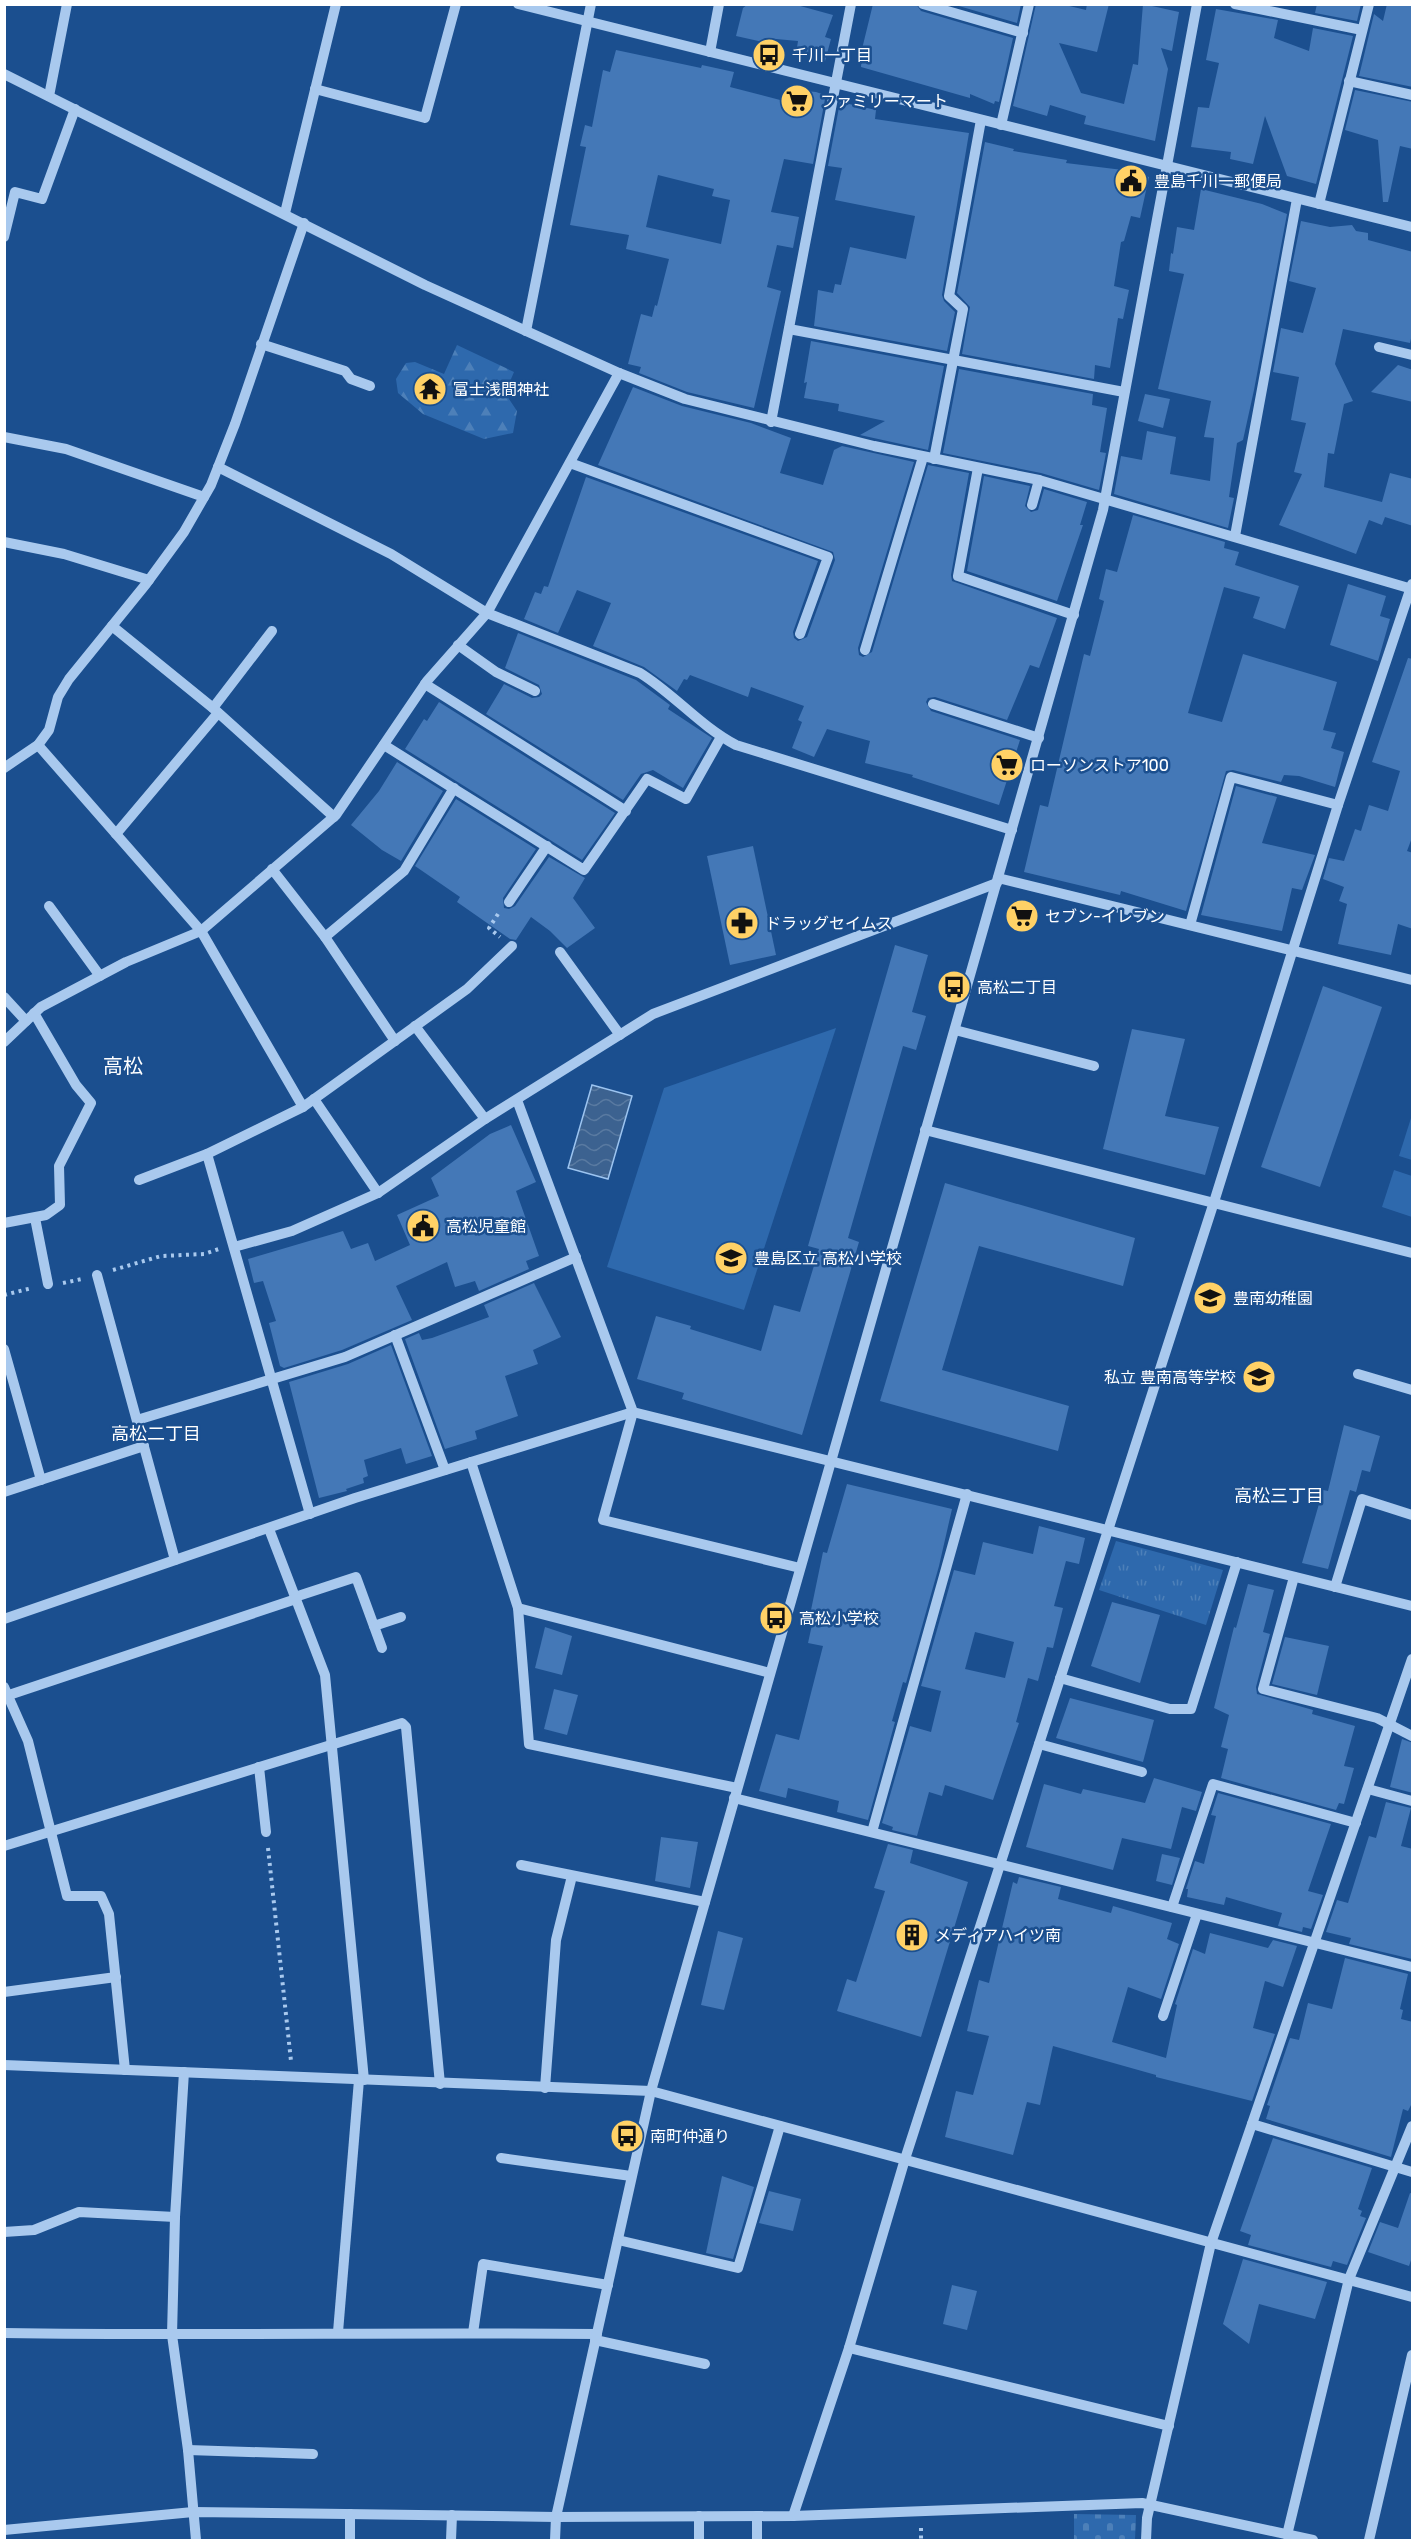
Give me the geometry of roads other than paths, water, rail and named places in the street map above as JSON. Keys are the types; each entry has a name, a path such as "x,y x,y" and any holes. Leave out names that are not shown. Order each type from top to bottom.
{"street":[{"path":"49,96 67,4"},
{"path":"285,213 336,4"},
{"path":"315,89 424,118 456,4"},
{"path":"518,4 1413,227"},
{"path":"526,331 591,4"},
{"path":"710,52 719,4"},
{"path":"771,422 851,4"},
{"path":"923,4 1023,33"},
{"path":"1001,125 1029,4"},
{"path":"555,2541 556,2517 651,2091 830,1460 1039,738 1104,500 1197,4"},
{"path":"1235,4 1362,30"},
{"path":"1319,204 1369,4"},
{"path":"4,74 425,285 620,373 685,399 771,422 928,458 1040,480 1412,587 1338,805 1214,1202 904,2159 849,2348 793,2516"},
{"path":"1349,81 1413,95"},
{"path":"4,237 15,192 42,199 75,109"},
{"path":"865,651 928,458 953,359 963,309 949,296 981,120"},
{"path":"1234,536 1297,199"},
{"path":"4,768 38,745 49,730 58,697 69,679 149,580 184,532 204,497 235,424 304,223"},
{"path":"789,329 1124,392"},
{"path":"261,344 345,371 351,379 370,386"},
{"path":"1379,347 1413,355"},
{"path":"4,1042 30,1017 100,976 201,931 334,817 425,684 487,613 620,373"},
{"path":"4,437 66,449 204,497"},
{"path":"570,463 828,556 800,634"},
{"path":"218,467 391,554 487,613 640,673 663,687 721,737 736,745 1012,830"},
{"path":"978,468 958,576 1074,615"},
{"path":"1032,505 1040,480"},
{"path":"4,542 64,554 149,580"},
{"path":"112,626 215,711 334,817"},
{"path":"116,834 215,711 272,631"},
{"path":"458,645 496,672 535,691"},
{"path":"425,684 626,810"},
{"path":"933,704 1039,738"},
{"path":"384,745 584,870 647,779 686,799 721,737"},
{"path":"38,745 201,931 303,1107"},
{"path":"1190,925 1231,777 1338,805"},
{"path":"325,937 404,871 454,788"},
{"path":"509,902 547,846"},
{"path":"272,869 325,937 395,1041"},
{"path":"232,1245 292,1231 378,1193 485,1119 653,1014 998,881 1413,980"},
{"path":"49,906 100,976"},
{"path":"139,1180 207,1154 303,1107 467,988 512,946"},
{"path":"560,952 620,1035"},
{"path":"4,998 30,1017 76,1085 91,1103 59,1166 60,1205 46,1215 4,1223"},
{"path":"415,1026 485,1119"},
{"path":"955,1030 1094,1066"},
{"path":"314,1099 378,1193"},
{"path":"518,1100 633,1412 603,1520 800,1568"},
{"path":"925,1130 1413,1253"},
{"path":"207,1154 270,1381 310,1514"},
{"path":"35,1218 48,1284"},
{"path":"137,1420 345,1357 576,1257"},
{"path":"96,1275 176,1560"},
{"path":"394,1335 445,1470"},
{"path":"4,1349 41,1480"},
{"path":"1358,1374 1413,1390"},
{"path":"4,1619 355,1498 633,1412 1413,1606"},
{"path":"4,1492 144,1446"},
{"path":"471,1462 518,1608 529,1744 736,1793 872,1832 1413,1967"},
{"path":"872,1832 967,1494"},
{"path":"1335,1587 1362,1499 1413,1515"},
{"path":"269,1529 325,1675 362,2080 338,2332"},
{"path":"1060,1678 1170,1709 1191,1709 1237,1562"},
{"path":"1294,1576 1263,1689 1377,1718 1413,1736"},
{"path":"125,2070 110,1914 101,1896 67,1896 28,1741 7,1691 356,1577 382,1647"},
{"path":"518,1608 770,1673"},
{"path":"374,1626 401,1617"},
{"path":"1146,2541 1151,2505 1168,2426 1211,2243 1413,1659"},
{"path":"4,1846 53,1833 396,1723 406,1727 440,2084"},
{"path":"1039,1744 1142,1772"},
{"path":"259,1767 266,1832"},
{"path":"1172,1907 1213,1784 1356,1823"},
{"path":"1368,1789 1413,1801"},
{"path":"521,1865 705,1902"},
{"path":"545,2088 556,1940 572,1876"},
{"path":"1163,2016 1197,1914"},
{"path":"4,1992 116,1977"},
{"path":"4,2065 651,2091 1413,2297"},
{"path":"184,2072 175,2217 172,2335 188,2450 196,2541"},
{"path":"1252,2124 1413,2172"},
{"path":"618,2240 738,2268 780,2126"},
{"path":"1291,2537 1349,2279 1413,2126"},
{"path":"501,2158 631,2176"},
{"path":"4,2232 34,2230 79,2212 175,2217"},
{"path":"473,2333 483,2264 608,2285"},
{"path":"4,2333 172,2335 338,2332 596,2337 705,2364"},
{"path":"849,2348 1168,2426"},
{"path":"1369,2541 1413,2355"},
{"path":"188,2450 313,2454"},
{"path":"4,2530 193,2512 556,2517 793,2516 1151,2505 1312,2541"},
{"path":"350,2514 351,2541"},
{"path":"451,2541 452,2515"},
{"path":"699,2516 699,2541"},
{"path":"757,2516 757,2541"}],"water":[{"path":"592,1085 632,1096 608,1179 568,1168"}],"place":[{"name":"千川一丁目","path":"769,55"},
{"name":"ファミリーマート","path":"797,101"},
{"name":"豊島千川一郵便局","path":"1131,181"},
{"name":"富士浅間神社","path":"430,389"},
{"name":"ローソンストア100","path":"1007,765"},
{"name":"セブン-イレブン","path":"1022,916"},
{"name":"ドラッグセイムス","path":"742,923"},
{"name":"高松二丁目","path":"954,987"},
{"name":"高松児童館","path":"423,1226"},
{"name":"豊島区立 高松小学校","path":"731,1258"},
{"name":"豊南幼稚園","path":"1210,1298"},
{"name":"私立 豊南高等学校","path":"1259,1377"},
{"name":"高松小学校","path":"776,1618"},
{"name":"メディアハイツ南","path":"912,1935"},
{"name":"南町仲通り","path":"627,2136"}],"district":[{"name":"高松","path":"123,1066"},
{"name":"高松二丁目","path":"156,1434"},
{"name":"高松三丁目","path":"1279,1496"}]}
